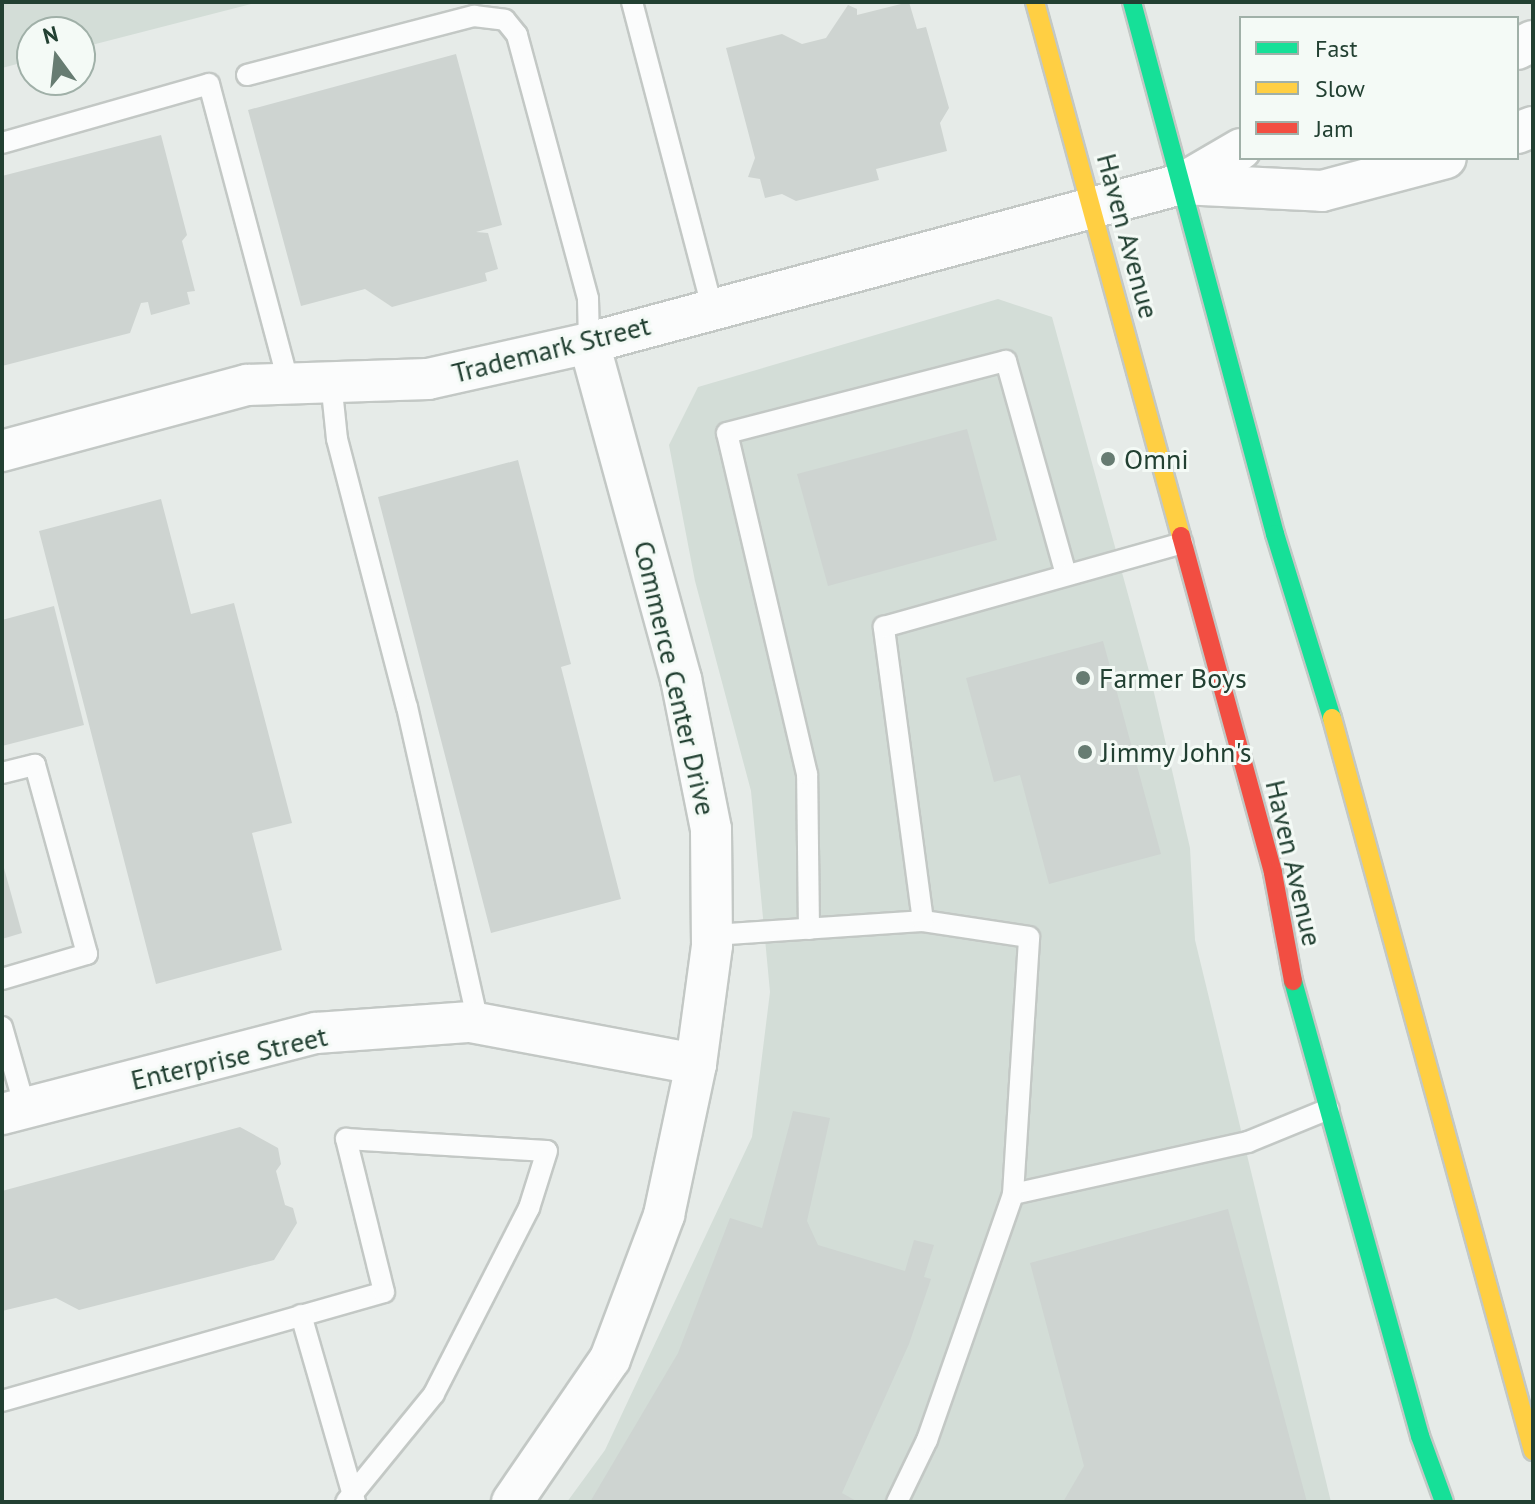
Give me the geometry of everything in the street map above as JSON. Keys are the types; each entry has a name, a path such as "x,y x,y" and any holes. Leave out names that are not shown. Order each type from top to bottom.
{"main road":[{"name":"Haven Avenue","path":"1035,2 1095,210 1273,873 1282,942 1420,1436 1444,1502"},
{"path":"1132,2 1533,1451"}],"street":[{"path":"1181,184 1239,150"},
{"path":"1181,184 1322,191 1438,160"},
{"name":"Trademark Street","path":"2,451 247,385 288,381 428,379 589,343 712,308 1095,210 1181,184"},
{"name":"Commerce Center Drive","path":"512,1502 610,1359 664,1215 696,1064 712,935 711,829 681,679 589,343"},
{"name":"Enterprise Street","path":"13,1111 316,1033 478,1023 696,1064"}],"lane":[{"path":"632,2 712,308"},
{"path":"247,75 474,16 505,20 517,35 588,299 589,343"},
{"path":"2,143 209,84 288,381"},
{"path":"809,929 807,774 727,433 1006,361 1066,575"},
{"path":"331,381 337,439 407,707 478,1023"},
{"path":"923,921 884,627 1182,543"},
{"path":"2,773 35,765 87,954 2,979"},
{"path":"712,935 923,921 1029,937 1013,1194 927,1440 897,1502"},
{"path":"2,1027 13,1111"},
{"path":"1013,1194 1248,1142 1329,1109"},
{"path":"2,1401 384,1292 346,1139 547,1151 529,1208 434,1394 350,1501"},
{"path":"301,1315 350,1501"}],"shaded area":[{"path":"2,2 259,2 96,44 96,16 16,16 16,64 2,68"},
{"path":"998,299 1052,317 1149,671 1190,848 1195,940 1331,1502 567,1502 605,1450 752,1137 770,992 751,791 695,581 669,445 698,387"}],"building":[{"path":"909,2 917,29 926,27 949,108 940,123 947,151 876,169 879,180 796,201 782,194 765,198 760,179 748,177 755,158 726,48 782,34 802,44 826,38 848,5 857,9 857,15"},
{"path":"456,54 502,225 476,232 488,233 498,269 485,273 487,281 392,307 365,289 301,306 248,110"},
{"path":"161,135 187,235 182,241 195,291 187,292 190,304 151,315 148,302 141,303 130,333 2,366 2,176"},
{"path":"967,429 997,540 828,586 797,474"},
{"path":"518,460 571,664 561,667 621,899 491,933 378,497"},
{"path":"161,499 191,614 234,603 292,823 252,833 282,950 156,984 39,531"},
{"path":"54,606 84,725 2,746 2,620"},
{"path":"1103,641 1161,854 1049,884 1020,775 994,782 966,678"},
{"path":"2,861 22,933 2,939"},
{"path":"793,1111 830,1118 807,1221 818,1245 905,1271 914,1240 934,1245 924,1277 931,1279 909,1344 842,1493 858,1502 590,1502 678,1353 730,1218 762,1228"},
{"path":"240,1127 278,1148 281,1164 276,1171 285,1205 293,1208 297,1223 274,1260 79,1310 56,1298 2,1311 2,1191"},
{"path":"1228,1209 1307,1502 1063,1502 1084,1466 1030,1263"}],"traffic: fast":[{"path":"1132,2 1275,534 1332,718"},
{"path":"1293,981 1420,1436 1444,1502"}],"traffic: slow":[{"path":"1035,2 1181,536"},
{"path":"1332,718 1533,1451"}],"traffic: jam":[{"path":"1181,536 1273,873 1293,981"}],"place":[{"name":"Omni","path":"1108,459"},
{"name":"Farmer Boys","path":"1083,678"},
{"name":"Jimmy John's","path":"1085,752"}]}
